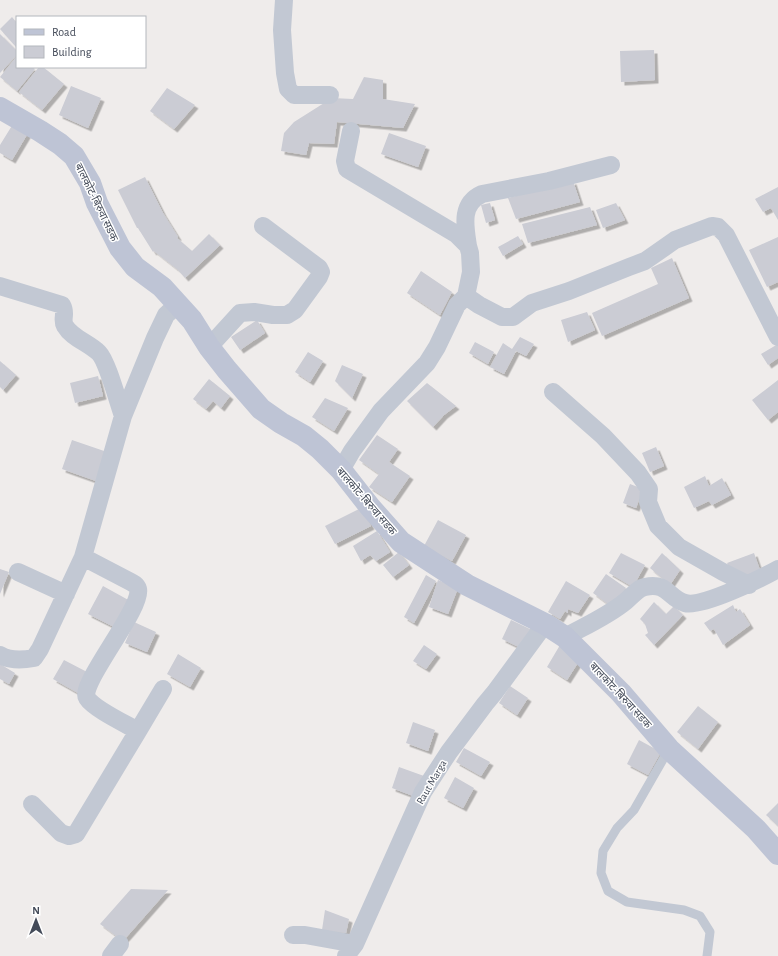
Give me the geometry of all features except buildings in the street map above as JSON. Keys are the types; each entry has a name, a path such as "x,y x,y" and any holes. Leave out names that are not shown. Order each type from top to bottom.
{"main road":[{"name":"बालकोट-बिरुवा सडक","path":"0,108 47,135 74,156 90,183 97,203 120,248 135,267 162,288 178,304 192,320 209,347 243,390 262,409 281,423 304,436 320,449 341,470 370,507 401,542 467,585 545,624 565,637 621,693 669,749 756,829 778,854"}],"street":[{"path":"284,0 282,30 285,72 288,89 294,95 330,95"},
{"path":"351,132 345,161 347,169 444,226 456,234 468,246"},
{"path":"341,470 352,450 381,411 427,363 437,347 457,305 466,296 472,272 465,230 465,214 468,205 476,197 482,194 549,181 611,165"},
{"path":"209,347 240,313 254,312 273,315 287,315 295,310 319,277 321,272 319,268 263,226"},
{"path":"466,296 479,305 502,317 513,317 532,303 569,291 645,261 675,240 712,226 718,227 726,235 778,337"},
{"path":"0,286 62,305 65,311 65,326 71,333 99,353 105,362 123,416"},
{"path":"0,655 4,658 23,660 34,658 40,649 83,557 123,416 166,315 178,304"},
{"path":"553,392 603,436 638,473 649,489 648,502 658,526 679,547 723,572 749,584"},
{"path":"83,557 136,585 138,589 138,596 130,613 100,665 87,689 86,694 87,698 97,707 138,732"},
{"path":"565,637 620,606 642,587 653,585 663,588 686,604 699,603 749,584 778,569"},
{"path":"18,572 66,594"},
{"name":"Raut Marga","path":"351,950 424,792 449,752 545,624"},
{"path":"32,804 61,833 69,836 76,834 163,689"},
{"path":"293,935 305,935 351,950"}],"lane":[{"path":"669,749 634,810 617,828 603,850 601,873 608,891 627,902 684,910 700,916 710,932 707,956"}]}
